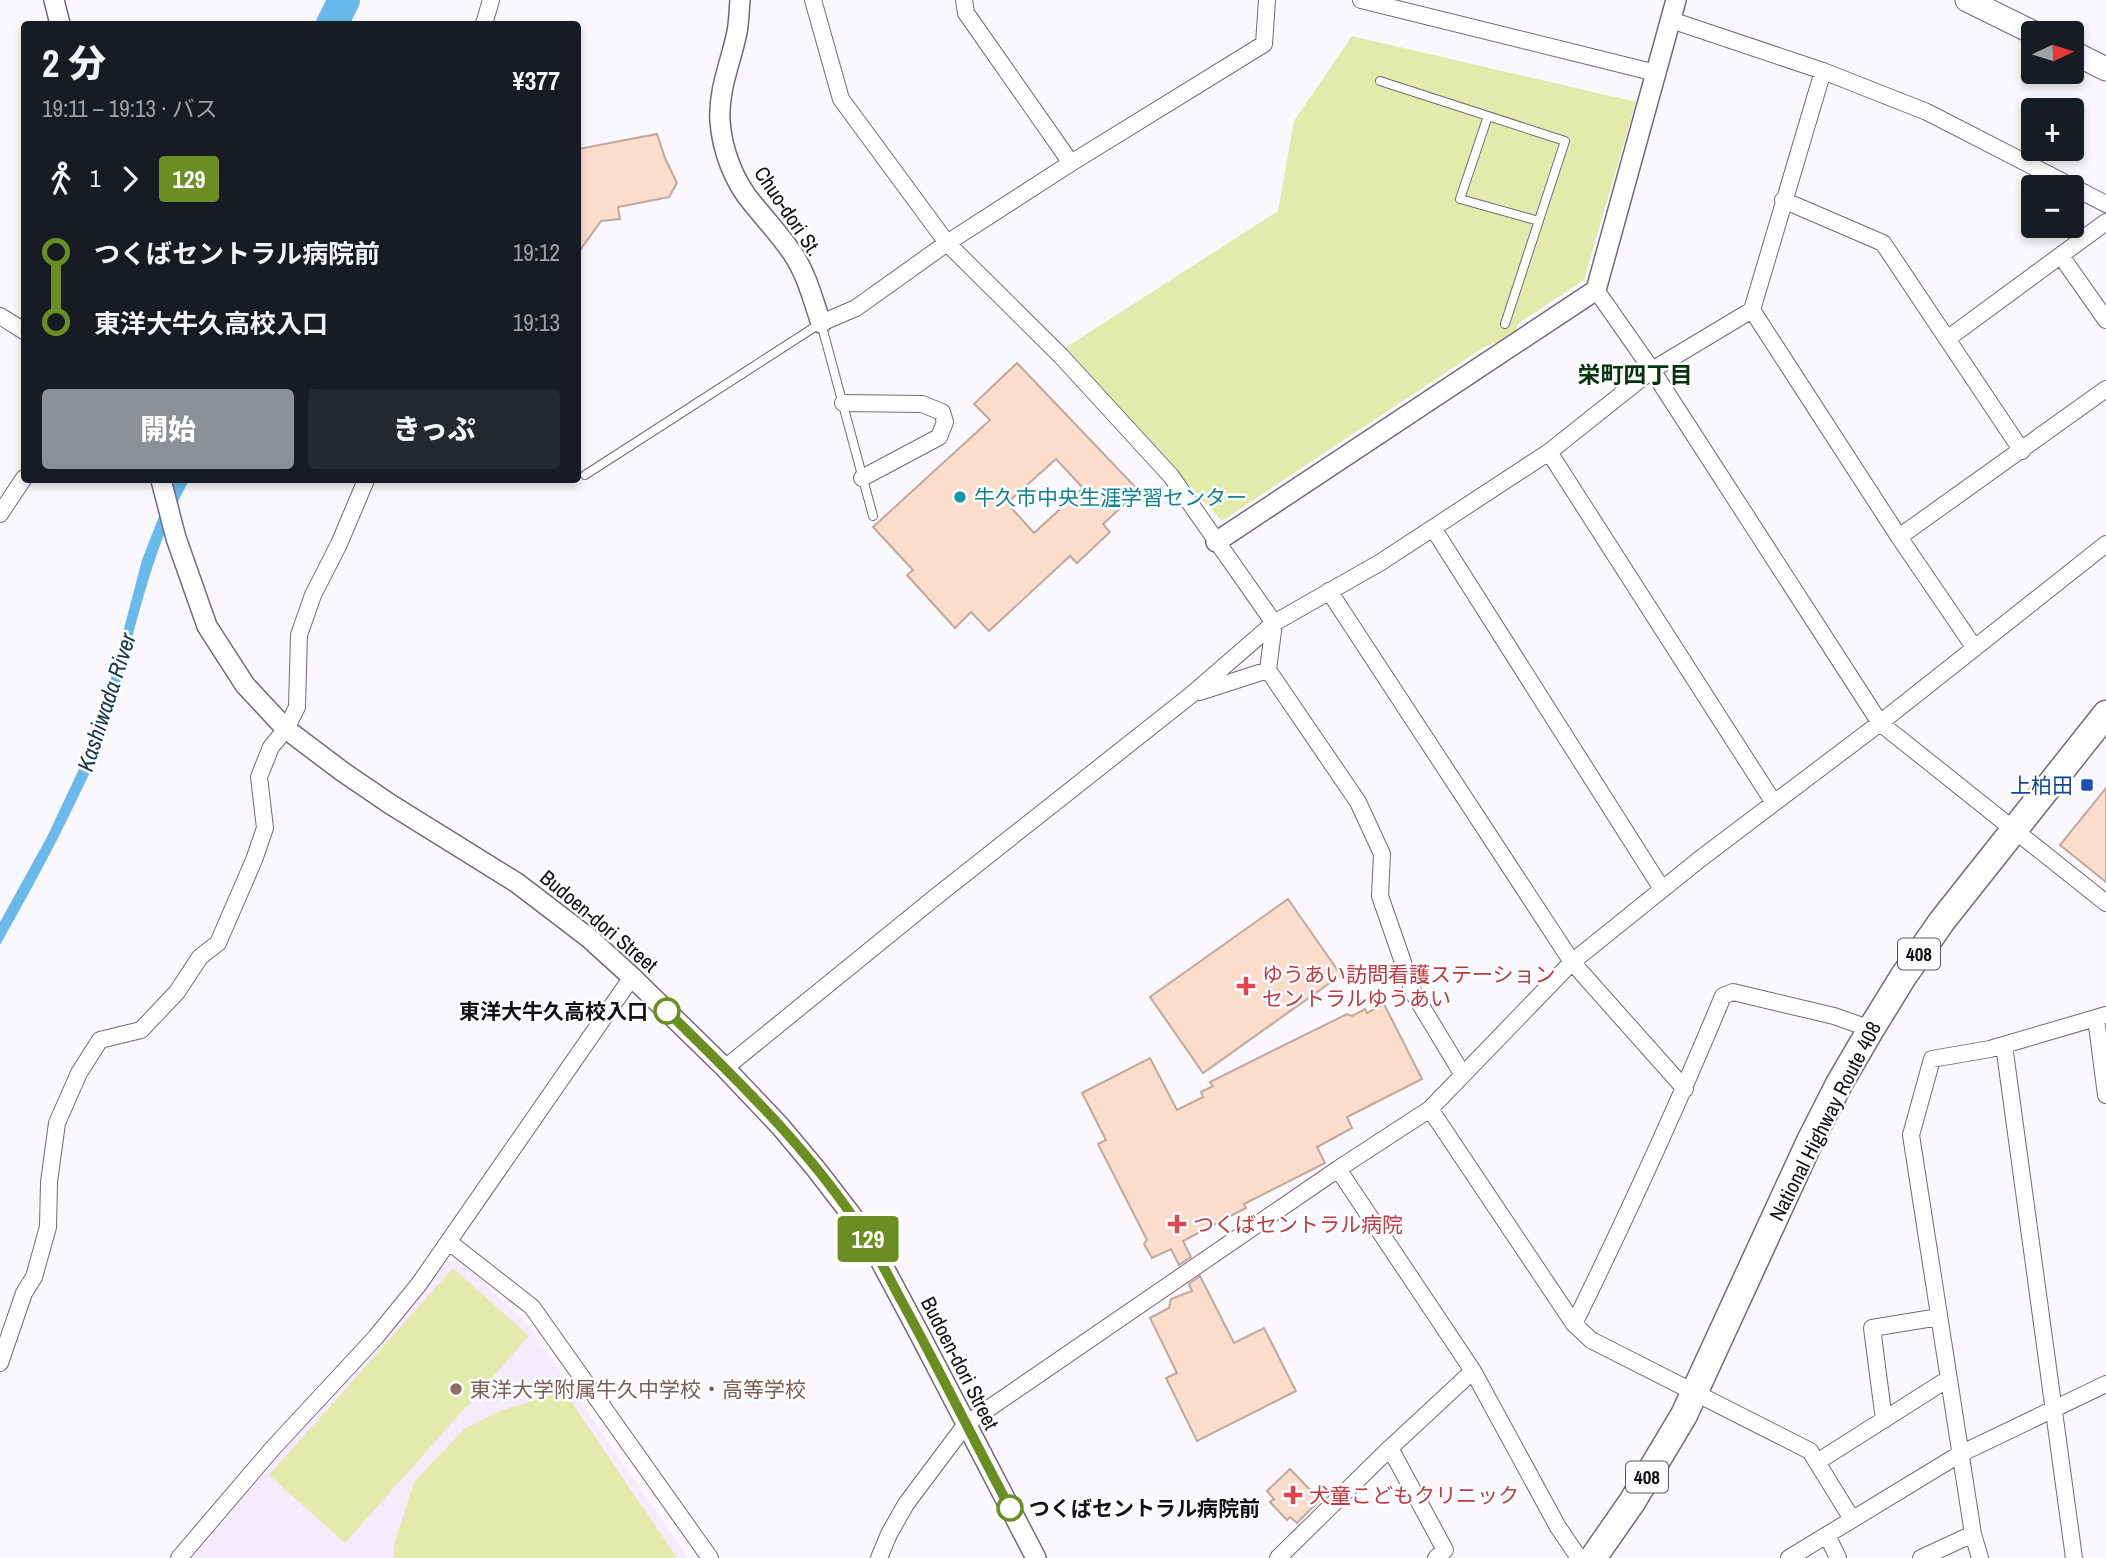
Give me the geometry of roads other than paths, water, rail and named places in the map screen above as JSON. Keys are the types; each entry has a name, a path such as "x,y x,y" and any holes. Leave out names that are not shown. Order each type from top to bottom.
{"highway":[{"name":"National Highway Route 408","path":"1593,1558 1632,1502 1695,1393 1810,1141 1871,1029 1941,921 2106,714"}],"main road":[{"path":"1978,3 2021,26"},
{"path":"2084,58 2106,69"}],"street":[{"path":"54,0 59,21"},
{"path":"485,21 491,0"},
{"name":"Chuo-dori St.","path":"740,0 737,29 722,91 720,120 724,150 736,178 751,202 778,232 795,257 821,323"},
{"path":"813,0 841,99 947,243 1060,356 1171,476 1274,623 1268,670 1358,802 1382,854 1380,896 1413,994 1462,1075"},
{"path":"964,0 966,13 1070,163"},
{"path":"821,323 856,308 947,243 1070,163 1264,44 1267,0"},
{"path":"1361,0 1656,73"},
{"path":"1216,542 1596,290 1676,0"},
{"path":"1671,20 1824,71 1927,112 2106,204"},
{"path":"725,1068 1191,695 1274,623 1381,562 1433,528 1549,452 1652,370 1752,310 1824,71"},
{"path":"1783,200 1882,243 2022,451"},
{"path":"1947,339 2106,222"},
{"path":"2061,256 2106,320"},
{"path":"1596,290 1652,370 1880,723 2106,904"},
{"path":"1752,310 1899,537 1974,647"},
{"path":"0,316 21,329"},
{"path":"1899,537 2106,389"},
{"path":"843,403 922,404 942,412 945,422 939,437 862,478"},
{"path":"1549,452 1774,803"},
{"path":"0,514 21,482"},
{"name":"Budoen-dori Street","path":"162,483 191,586 207,626 245,685 286,729 390,804 517,883 589,938 725,1068 817,1168 873,1247 1036,1558"},
{"path":"0,1363 24,1293 34,1277 48,1227 49,1182 57,1123 79,1073 100,1040 141,1030 177,992 200,957 218,943 254,860 265,828 259,777 271,747 286,729 297,707 299,635 313,595 339,544 365,483"},
{"path":"1433,528 1662,890"},
{"path":"879,1558 906,1504 966,1424 1430,1109 1572,962 2106,544"},
{"path":"1329,591 1572,962 1685,1090"},
{"path":"1191,695 1268,670"},
{"path":"179,1558 273,1448 375,1338 419,1284 632,977"},
{"path":"1574,1324 1685,1090 1723,996 1733,992 1834,1016 1871,1029"},
{"path":"1980,1558 1973,1534 1911,1135 1932,1059 2004,1045 2101,1017 2106,1095"},
{"path":"2004,1045 2074,1558"},
{"path":"1430,1109 1574,1324 1591,1340 1810,1451 1852,1519"},
{"path":"1338,1169 1473,1371 1558,1527 1579,1558"},
{"path":"449,1242 532,1307 710,1558"},
{"path":"1884,1420 1872,1328 1939,1317"},
{"path":"1278,1558 1473,1371"},
{"path":"1817,1462 1948,1379"},
{"path":"1789,1558 1960,1454 2106,1384"},
{"path":"1390,1448 1445,1550 1436,1558"},
{"path":"1921,1558 1973,1534"},
{"path":"1827,1535 1838,1558"}],"lane":[{"path":"1380,81 1565,141 1505,324"},
{"path":"1488,116 1460,199 1539,221"},
{"path":"585,475 821,323 873,516"}],"water":[{"path":"173,483 188,483 160,545 97,757 51,852 0,945 0,922 47,837 88,750 111,678 142,560"}],"waterway":[{"name":"Kashiwada River","path":"334,21 344,0"}],"place":[{"name":"牛久市中央生涯学習センター","path":"960,497"},
{"name":"上柏田","path":"2087,785"},
{"name":"ゆうあい訪問看護ステーション セントラルゆうあい","path":"1246,986"},
{"name":"東洋大牛久高校入口","path":"667,1011"},
{"name":"つくばセントラル病院","path":"1177,1224"},
{"name":"東洋大学附属牛久中学校・高等学校","path":"456,1389"},
{"name":"犬童こどもクリニック","path":"1293,1495"},
{"name":"つくばセントラル病院前","path":"1010,1508"}],"district":[{"name":"栄町四丁目","path":"1635,374"}]}
